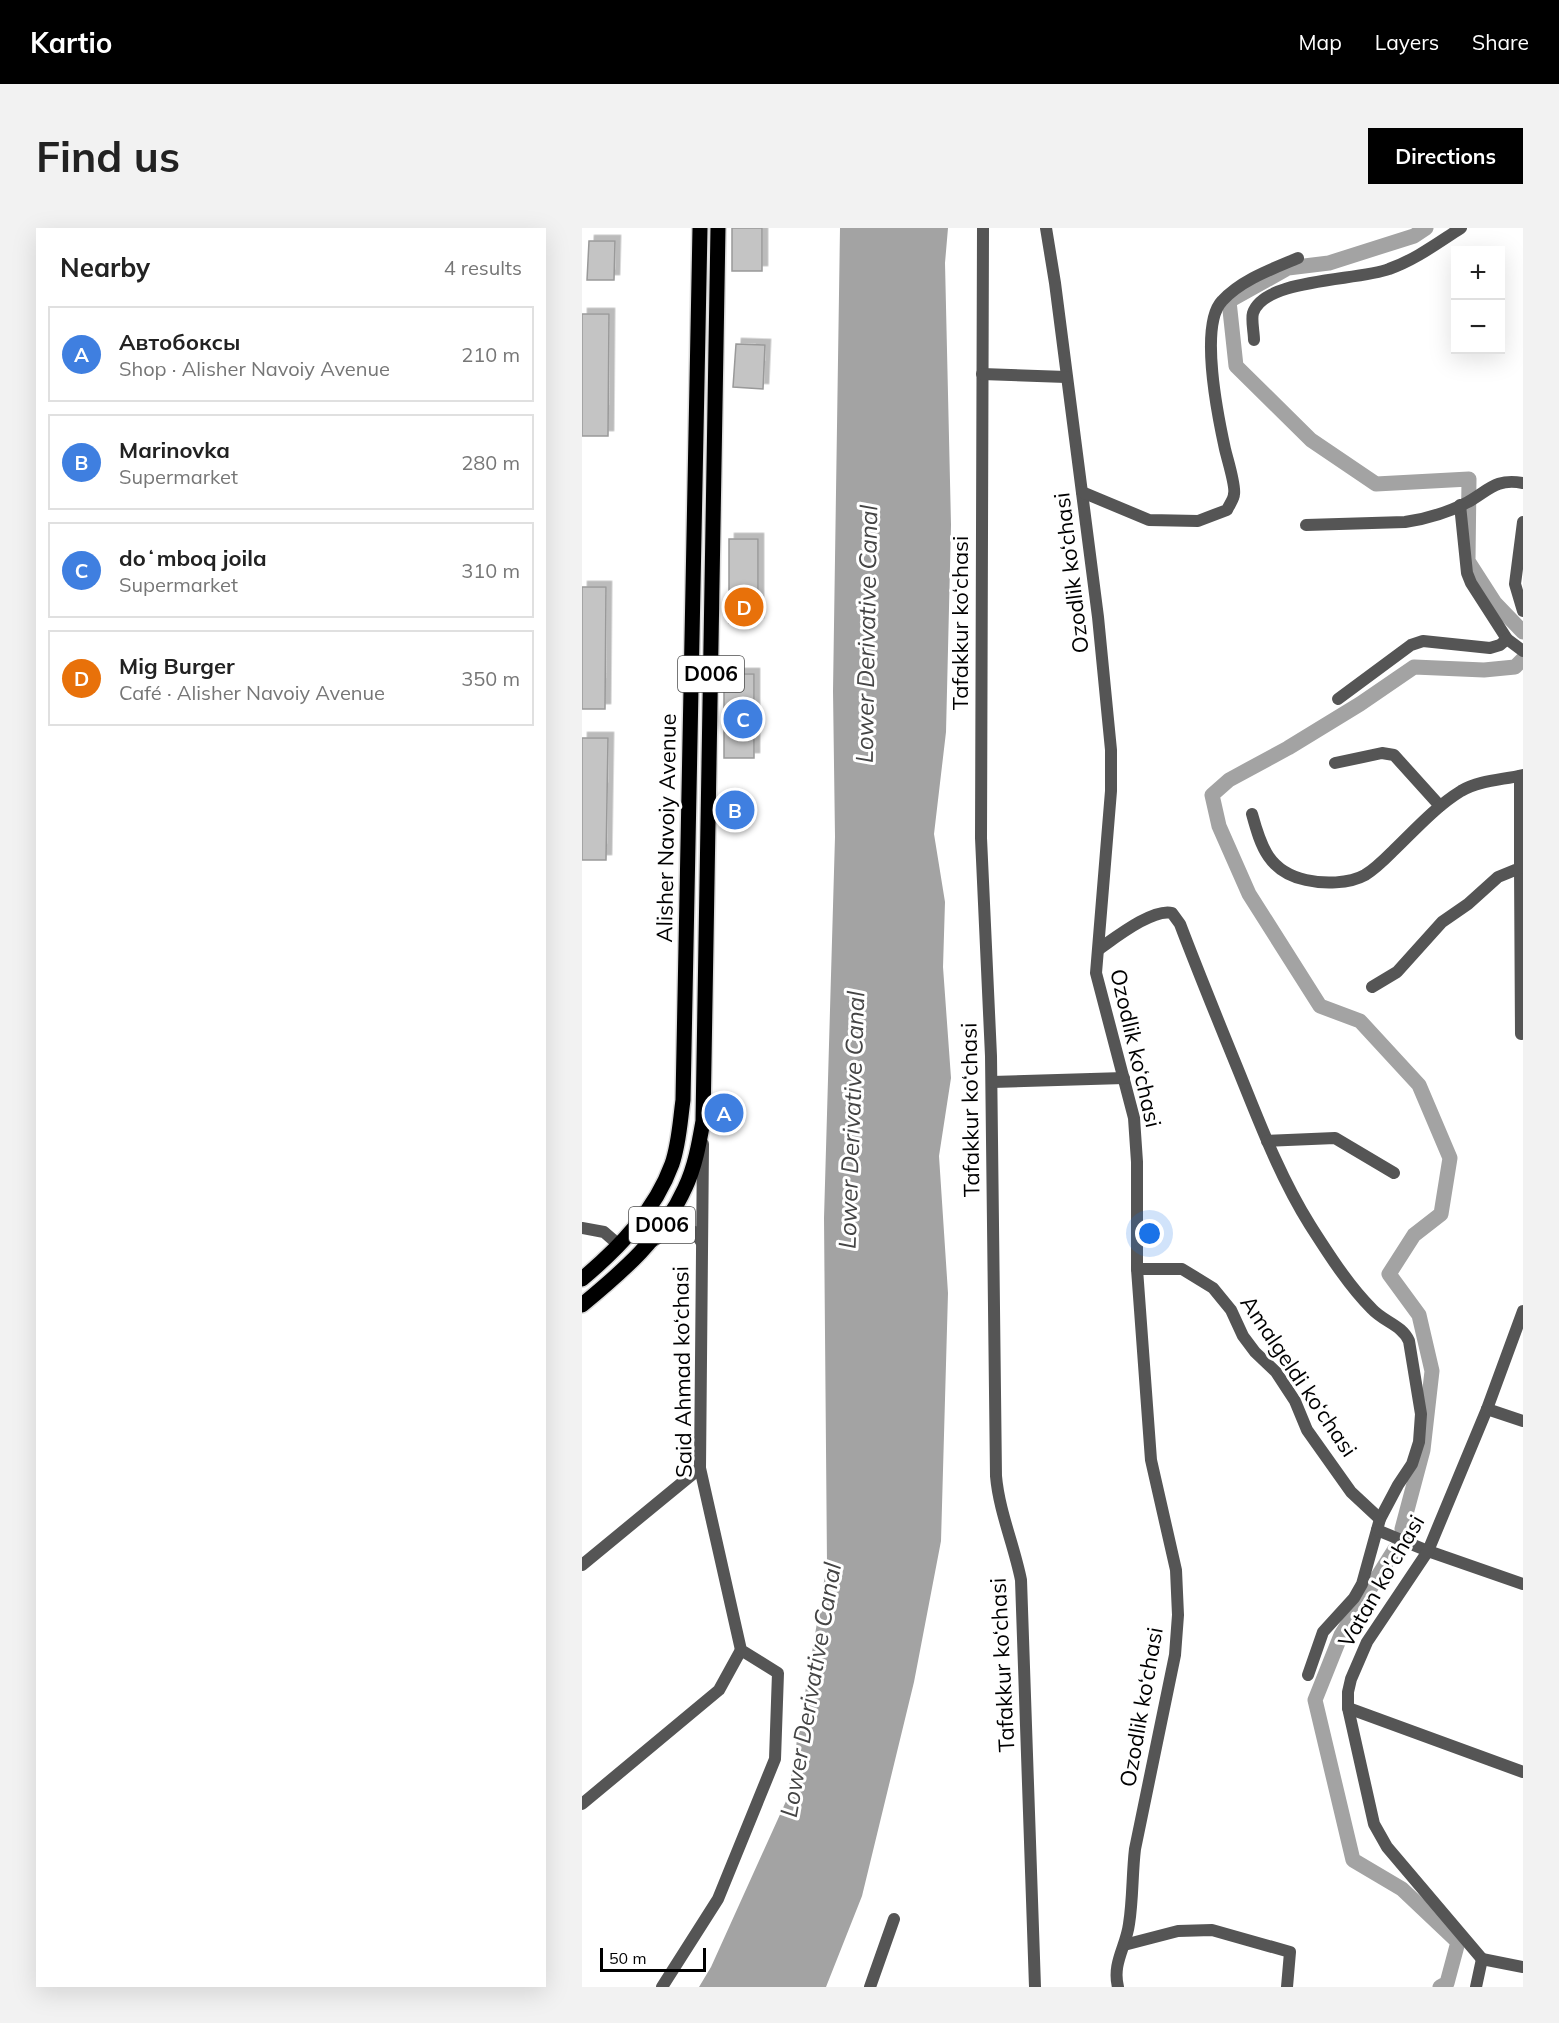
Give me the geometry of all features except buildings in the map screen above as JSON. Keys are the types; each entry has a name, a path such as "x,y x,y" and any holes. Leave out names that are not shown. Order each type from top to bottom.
{"main road":[{"name":"Alisher Navoiy Avenue","path":"619,1245 649,1209 664,1183 678,1141 683,1100 699,228"},
{"name":"Alisher Navoiy Avenue","path":"703,1121 718,228"},
{"path":"692,604 712,604"},
{"name":"D006","path":"582,1305 629,1265 648,1245 668,1216 685,1188 696,1158 703,1121"},
{"name":"D006","path":"582,1279 619,1245"}],"street":[{"name":"Tafakkur ko‘chasi","path":"983,228 981,838 992,1082 996,1476 997,1492 1017,1557 1021,1580 1035,1987"},
{"name":"Ozodlik ko‘chasi","path":"1046,228 1098,617 1111,750 1111,791 1096,973 1134,1118 1137,1162 1137,1269 1151,1460 1176,1570 1178,1615 1175,1655 1135,1849 1131,1878 1130,1922 1115,1971 1118,1987"},
{"path":"1254,340 1253,314 1258,305 1272,292 1295,285 1361,277 1390,269 1418,255 1461,228"},
{"path":"1082,492 1149,520 1198,521 1227,510 1235,493 1219,422 1210,344 1213,318 1221,302 1233,291 1298,258"},
{"path":"982,374 1066,377"},
{"path":"1306,525 1421,520 1460,505 1492,485 1504,482 1523,483"},
{"path":"1460,505 1467,573 1508,639 1522,650"},
{"path":"1523,522 1515,584 1523,611"},
{"path":"1338,699 1411,645 1423,641 1490,648 1508,639"},
{"path":"1335,763 1382,753 1394,755 1440,806"},
{"path":"1252,814 1260,843 1272,863 1290,876 1328,882 1352,880 1364,876 1377,867 1440,806 1463,790 1478,784 1522,775 1521,1034"},
{"path":"1372,987 1397,972 1442,922 1468,904 1498,877 1521,868"},
{"path":"1098,949 1144,920 1165,911 1172,913 1179,924 1266,1141 1294,1196 1340,1269 1373,1311 1400,1328 1409,1341 1421,1414 1422,1426 1419,1442 1412,1464 1398,1485 1379,1524 1362,1584 1354,1598 1323,1632 1308,1675"},
{"path":"992,1082 1124,1078"},
{"name":"Said Ahmad ko‘chasi","path":"703,1121 700,1468 741,1650"},
{"path":"1266,1141 1335,1138 1394,1173"},
{"path":"582,1228 604,1232 619,1245"},
{"path":"648,1245 666,1234 684,1229 695,1232 702,1244"},
{"name":"Amalgeldi ko‘chasi","path":"1137,1269 1182,1269 1213,1288 1231,1310 1243,1336 1255,1352 1276,1372 1295,1401 1307,1430 1352,1492 1379,1524"},
{"name":"Vatan ko'chasi","path":"1482,1959 1379,1835 1374,1824 1348,1708 1348,1692 1351,1679 1367,1642 1428,1551 1487,1409 1523,1311"},
{"path":"1487,1409 1523,1421"},
{"path":"582,1565 700,1468"},
{"path":"1379,1524 1428,1551 1523,1584"},
{"path":"582,1804 718,1690 741,1650 778,1673 775,1759 718,1899 662,1987"},
{"path":"1348,1708 1523,1772"},
{"path":"870,1987 894,1919"},
{"path":"1124,1945 1178,1931 1212,1930 1290,1952 1287,1987"},
{"path":"1476,1987 1482,1959 1523,1967"}],"water":[{"name":"Lower Derivative Canal","path":"840,228 948,228 945,263 951,525 946,732 934,834 945,902 943,967 951,1078 939,1156 948,1293 941,1541 914,1682 862,1896 826,1987 699,1987 711,1967 787,1799 827,1564 824,1218 835,837 833,691"}],"waterway":[{"path":"1426,228 1414,236 1329,263 1288,268 1229,301 1236,366 1311,440 1376,484 1469,479 1468,561 1495,603 1523,632"},
{"path":"1402,1529 1423,1450 1432,1371 1419,1315 1389,1274 1414,1235 1441,1214 1450,1158 1419,1085 1360,1021 1320,1006 1249,894 1219,826 1212,795 1229,780 1288,748 1360,704 1414,667 1484,670 1515,667 1523,659"},
{"path":"1395,1549 1341,1635 1315,1700 1353,1860 1402,1889 1458,1942 1447,1983 1440,1987"}],"place":[{"name":"Mig Burger","path":"744,607"},
{"name":"doʻmboq joila","path":"743,719"},
{"name":"Marinovka","path":"735,810"},
{"name":"Автобоксы","path":"724,1113"}]}
